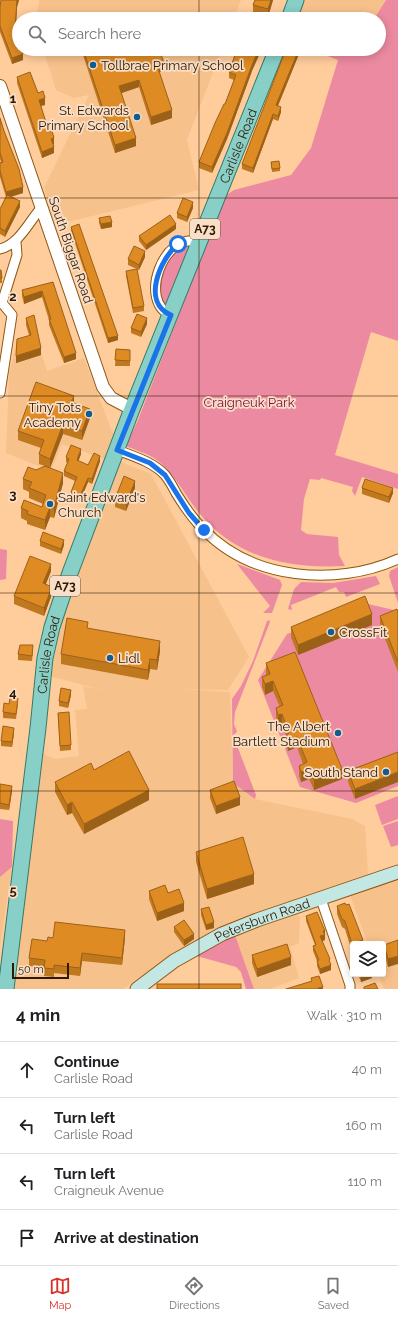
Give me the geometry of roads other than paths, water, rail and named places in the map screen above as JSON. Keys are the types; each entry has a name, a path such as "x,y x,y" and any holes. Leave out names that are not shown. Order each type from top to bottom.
{"main road":[{"path":"292,12 296,0"},
{"name":"Carlisle Road","path":"6,989 38,728 45,658 52,627 70,573 132,409 274,56"},
{"name":"Petersburn Road","path":"137,989 174,961 222,934 257,920 398,872"}],"street":[{"name":"South Biggar Road","path":"0,86 102,387 111,398 132,409"},
{"path":"0,249 16,242 31,218 42,207"},
{"path":"171,315 162,310 157,298 156,282 159,270 164,260 178,244 188,240 199,242"},
{"path":"0,393 12,315 1,304 17,255 16,242"},
{"path":"117,450 150,463 165,475 189,513 204,530 220,544 239,556 260,564 292,572 328,576 364,571 398,559"},
{"path":"321,899 350,985 350,989"}],"place":[{"name":"Tollbrae Primary School","path":"93,65"},
{"name":"St. Edwards Primary School","path":"137,117"},
{"name":"Tiny Tots Academy","path":"89,414"},
{"name":"Saint Edward's Church","path":"50,504"},
{"name":"CrossFit","path":"331,632"},
{"name":"Lidl","path":"110,658"},
{"name":"The Albert Bartlett Stadium","path":"338,733"},
{"name":"South Stand","path":"386,772"}],"park label":[{"name":"Craigneuk Park","path":"249,402"}]}
